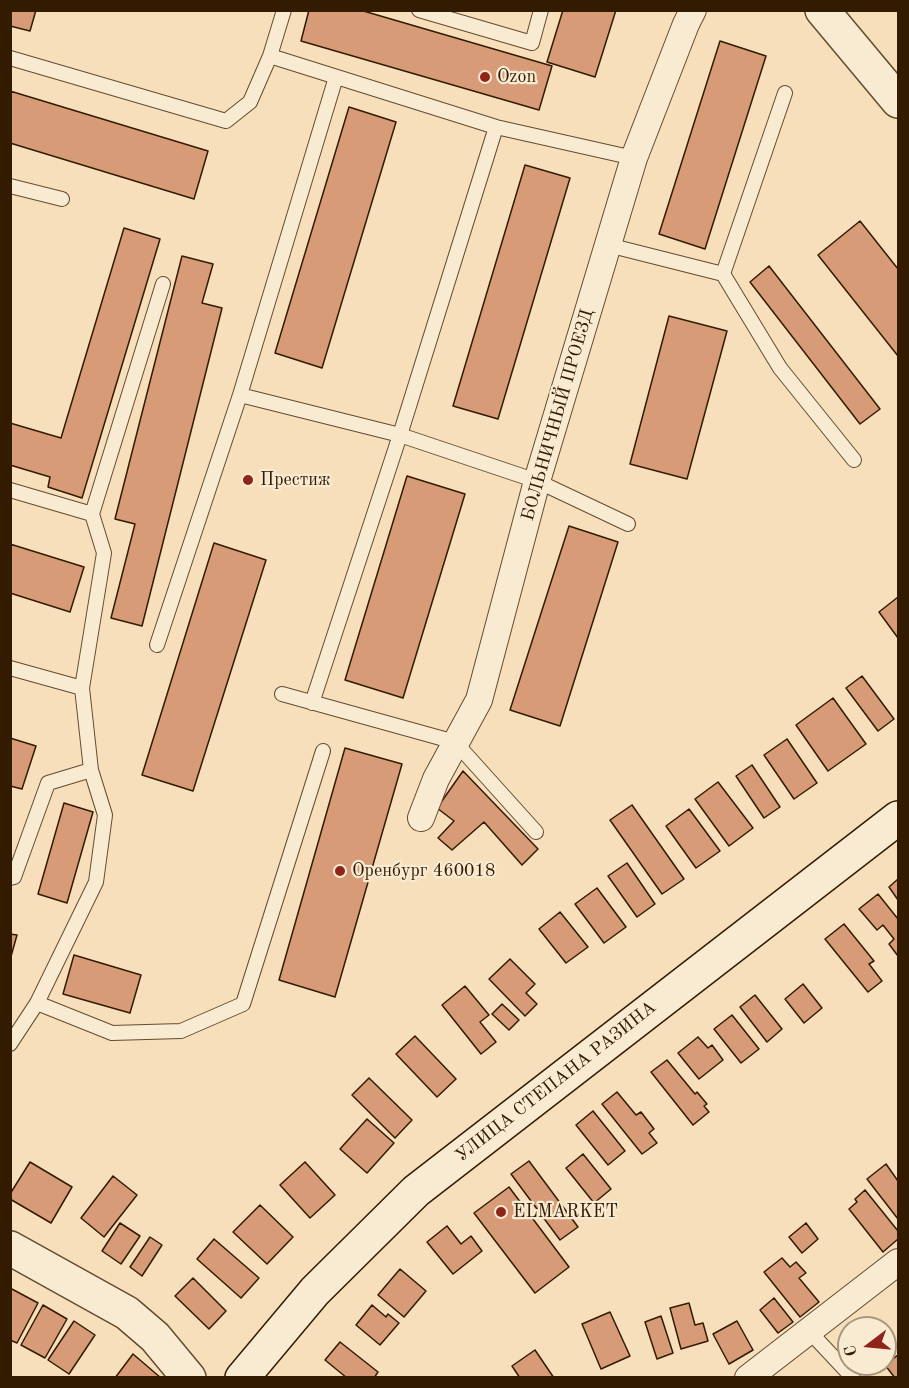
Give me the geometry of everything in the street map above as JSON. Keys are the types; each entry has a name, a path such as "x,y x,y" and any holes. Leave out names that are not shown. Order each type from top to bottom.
{"main road":[{"path":"822,10 898,101"},
{"name":"УЛИЦА СТЕПАНА РАЗИНА","path":"242,1377 315,1291 416,1191 898,818"},
{"path":"10,1248 127,1313 155,1337 189,1377"}],"street":[{"name":"БОЛЬНИЧНЫЙ ПРОЕЗД","path":"421,818 436,779 479,700 537,481 634,158 693,10"},
{"path":"748,1377 898,1262"}],"lane":[{"path":"10,58 226,121 250,102 270,56 284,10"},
{"path":"418,10 532,43 541,10"},
{"path":"270,56 495,127 634,158"},
{"path":"157,645 240,395 336,77"},
{"path":"723,274 785,93"},
{"path":"312,703 400,435 495,127"},
{"path":"10,186 62,199"},
{"path":"608,245 723,274 780,368 854,459"},
{"path":"10,1044 37,1003 96,882 105,815 91,770 82,688 104,554 92,514 163,284"},
{"path":"240,395 400,435 537,481 628,524"},
{"path":"10,490 92,514"},
{"path":"10,668 82,688"},
{"path":"282,694 455,742 537,832"},
{"path":"37,1003 112,1032 181,1031 243,1004 323,751"},
{"path":"10,878 14,877 48,783 91,770"},
{"path":"808,1331 853,1377"}],"building":[{"path":"11,10 36,10 30,31 10,26"},
{"path":"309,10 360,10 552,66 539,110 301,41"},
{"path":"563,10 616,10 595,77 547,62"},
{"path":"720,41 766,56 705,249 659,234"},
{"path":"10,91 208,151 194,199 10,143"},
{"path":"349,107 396,122 322,368 275,353"},
{"path":"525,165 570,178 498,419 453,406"},
{"path":"860,221 898,269 898,356 818,255"},
{"path":"124,228 160,239 82,498 48,487 50,477 10,465 10,423 61,438"},
{"path":"182,256 213,264 202,303 222,308 142,626 111,618 135,524 115,519"},
{"path":"769,266 880,409 860,424 750,282"},
{"path":"669,316 727,331 687,479 630,464"},
{"path":"407,476 465,494 403,698 345,680"},
{"path":"569,526 618,542 560,726 510,710"},
{"path":"214,543 266,560 193,791 142,775"},
{"path":"10,544 84,567 70,612 10,593"},
{"path":"898,597 898,638 879,612"},
{"path":"862,676 894,719 878,731 846,688"},
{"path":"833,698 866,744 828,771 796,725"},
{"path":"10,738 36,746 22,789 10,786"},
{"path":"787,739 817,783 794,799 764,755"},
{"path":"345,748 402,764 335,997 279,980"},
{"path":"752,765 780,807 764,818 736,776"},
{"path":"463,771 538,849 522,865 484,822 452,850 438,838 454,821 437,808"},
{"path":"718,782 753,828 729,846 695,799"},
{"path":"64,803 93,812 67,903 38,894"},
{"path":"632,805 684,879 662,894 610,820"},
{"path":"689,809 720,851 696,868 666,826"},
{"path":"627,863 655,904 637,917 608,876"},
{"path":"898,879 898,900 889,887"},
{"path":"597,888 626,927 604,943 575,904"},
{"path":"878,894 898,919 898,956 889,944 894,939 883,925 877,930 859,909"},
{"path":"560,912 588,947 566,963 539,929"},
{"path":"844,924 874,961 869,964 882,981 868,992 825,939"},
{"path":"10,934 17,935 10,960"},
{"path":"74,955 141,975 130,1013 63,994"},
{"path":"510,959 535,984 526,993 537,1004 525,1016 489,979"},
{"path":"803,984 822,1008 804,1023 785,999"},
{"path":"465,986 489,1015 480,1022 496,1042 481,1054 442,1005"},
{"path":"755,995 782,1029 767,1042 740,1007"},
{"path":"502,1004 519,1020 509,1030 492,1014"},
{"path":"732,1015 759,1049 741,1063 714,1029"},
{"path":"415,1036 456,1079 437,1097 396,1054"},
{"path":"698,1037 708,1048 712,1045 723,1060 699,1079 678,1053"},
{"path":"667,1060 695,1094 697,1092 707,1104 704,1106 709,1112 693,1125 651,1072"},
{"path":"369,1078 412,1120 395,1138 352,1095"},
{"path":"617,1092 636,1115 641,1112 654,1129 649,1133 657,1143 642,1154 602,1104"},
{"path":"593,1111 625,1151 608,1165 576,1125"},
{"path":"367,1119 394,1143 367,1173 340,1149"},
{"path":"583,1154 611,1189 594,1203 566,1168"},
{"path":"529,1161 578,1227 560,1240 511,1174"},
{"path":"30,1162 72,1187 51,1223 10,1199 10,1194"},
{"path":"305,1162 335,1195 310,1218 280,1185"},
{"path":"886,1164 898,1181 898,1219 867,1179"},
{"path":"113,1176 137,1195 104,1237 81,1218"},
{"path":"509,1187 569,1267 535,1293 474,1213"},
{"path":"865,1190 898,1231 898,1239 883,1252 849,1209 857,1202 855,1199"},
{"path":"260,1205 293,1237 267,1264 233,1232"},
{"path":"120,1223 140,1236 121,1264 102,1251"},
{"path":"806,1223 818,1239 802,1253 789,1237"},
{"path":"447,1226 461,1244 471,1236 482,1251 453,1274 427,1242"},
{"path":"150,1237 162,1245 142,1276 130,1267"},
{"path":"214,1239 259,1278 241,1298 197,1259"},
{"path":"782,1258 790,1267 796,1262 806,1273 799,1278 819,1302 800,1317 764,1272"},
{"path":"400,1269 426,1291 404,1317 378,1295"},
{"path":"193,1278 226,1311 209,1329 175,1296"},
{"path":"10,1288 38,1303 17,1343 10,1340"},
{"path":"774,1298 793,1322 778,1333 760,1310"},
{"path":"689,1303 695,1325 703,1323 708,1341 681,1349 670,1308"},
{"path":"43,1305 67,1319 45,1358 21,1345"},
{"path":"372,1305 386,1317 388,1314 399,1323 380,1345 356,1325"},
{"path":"610,1312 630,1356 601,1369 582,1324"},
{"path":"661,1316 673,1353 657,1359 645,1322"},
{"path":"74,1321 95,1335 69,1374 48,1360"},
{"path":"737,1321 753,1350 729,1364 713,1334"},
{"path":"340,1342 378,1372 374,1378 347,1378 325,1360"},
{"path":"535,1350 554,1378 520,1378 512,1366"},
{"path":"133,1354 161,1378 115,1378"},
{"path":"897,1356 898,1378 895,1378 893,1376 897,1376"}],"place":[{"name":"Ozon","path":"485,77"},
{"name":"Престиж","path":"248,480"},
{"name":"Оренбург 460018","path":"340,871"},
{"name":"ELMARKET","path":"501,1212"}]}
